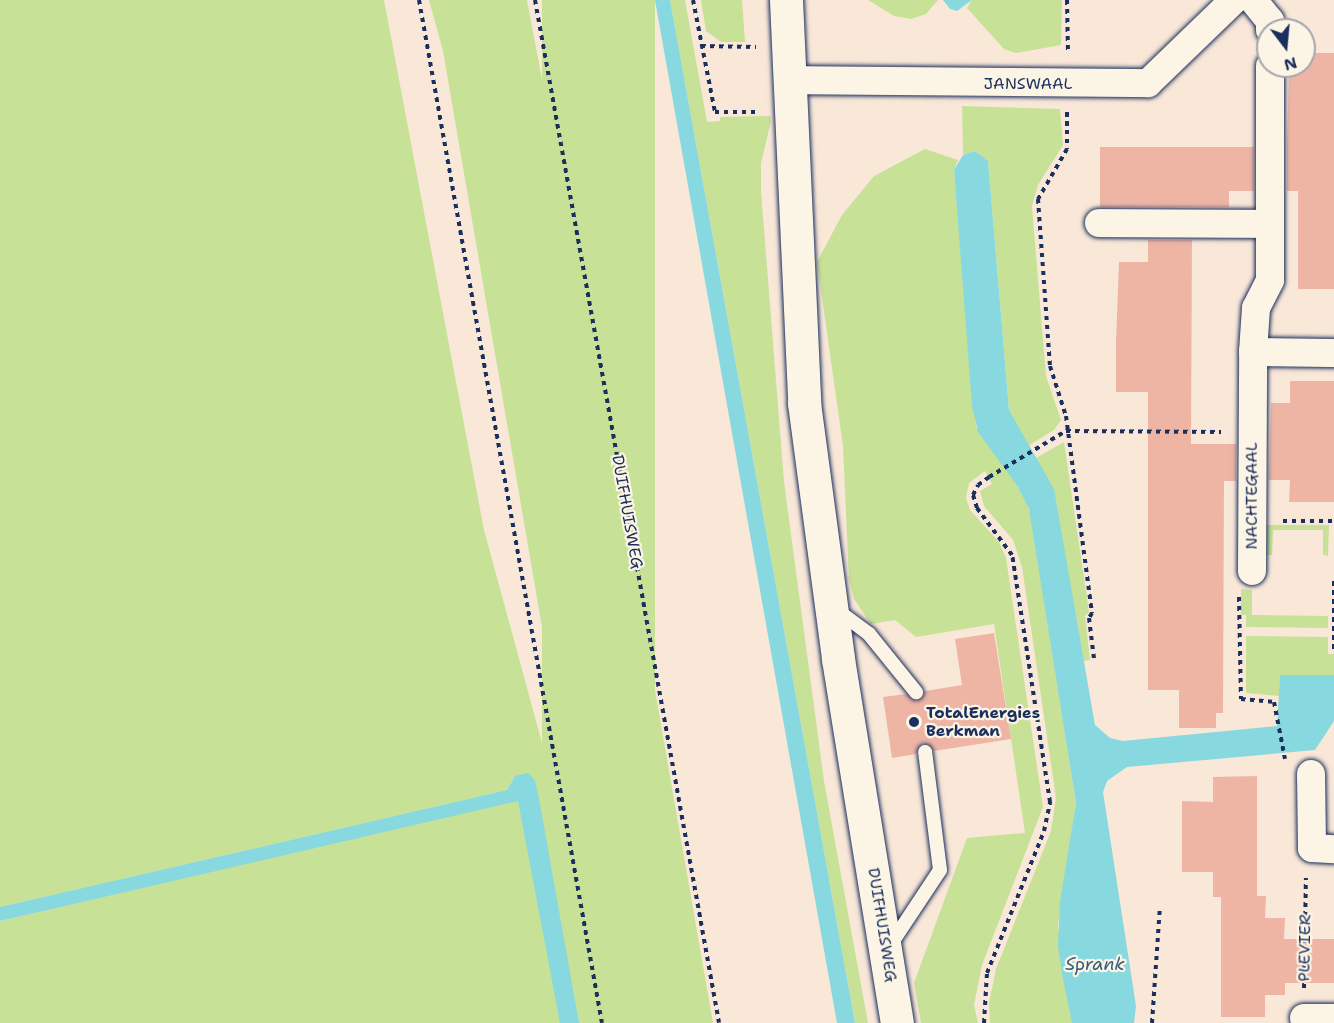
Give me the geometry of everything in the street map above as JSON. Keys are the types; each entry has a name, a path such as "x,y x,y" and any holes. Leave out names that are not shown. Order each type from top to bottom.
{"main road":[{"name":"DUIFHUISWEG","path":"786,0 804,403 830,605 897,1023"}],"street":[{"name":"JANSWAAL","path":"789,96 1068,84 1148,83 1233,0"},
{"path":"1254,0 1268,18"},
{"name":"NACHTEGAAL","path":"1252,571 1252,352 1256,308 1270,280 1270,78"},
{"path":"1099,223 1270,224"},
{"path":"1252,352 1334,353"},
{"path":"1299,770 1323,848"},
{"path":"1304,1018 1334,1018"}],"lane":[{"path":"830,605 869,634 916,692"},
{"path":"886,951 940,870 925,752"}],"path":[{"path":"419,0 603,1023"},
{"name":"DUIFHUISWEG","path":"535,0 719,1023"},
{"path":"693,0 715,112 789,96"},
{"path":"1067,0 1067,149 1038,199 1050,366 1066,417 1066,431 1092,613 1089,618 1094,659"},
{"path":"701,46 788,48"},
{"path":"984,1023 987,973 1044,831 1050,802 1012,555 977,508 973,495 978,485 988,477 1066,431"},
{"name":"NACHTEGAAL","path":"1066,431 1253,432"},
{"path":"1252,521 1334,521"},
{"name":"NACHTEGAAL","path":"1252,571 1238,571 1240,699 1274,702 1299,770"},
{"path":"1334,581 1334,649"},
{"name":"PLEVIER","path":"1304,1018 1305,884 1323,848"},
{"path":"1152,1023 1160,907"}],"green space":[{"path":"0,0 384,0 484,530 551,776 592,1023 579,1023 535,781 515,776 507,790 0,907"},
{"path":"429,0 527,0 625,518 713,1023 610,1023 443,51"},
{"path":"542,0 655,0 655,1023 542,1023"},
{"path":"670,0 685,0 707,122 720,121 720,117 770,116 771,121 761,163 761,191 784,482 824,781 868,1023 855,1023"},
{"path":"701,0 742,0 745,42 721,42 706,31"},
{"path":"868,0 938,0 926,14 911,19 894,16"},
{"path":"972,0 1062,0 1061,45 1016,53 1004,49 967,8"},
{"path":"962,106 1060,109 1063,145 1038,185 1032,206 1046,376 1061,420 1054,430 1028,446 1009,410 988,161 975,151 963,155"},
{"path":"925,149 958,160 954,170 976,427 1025,497 1031,517 1076,803 1058,926 1072,1023 990,1023 989,1003 996,969 1051,831 1056,798 1022,567 1013,540 984,506 980,491 992,484 985,471 969,483 966,498 970,510 999,542 1006,558 1043,807 982,965 974,1005 978,1023 921,1023 914,983 967,838 1025,833 994,624 916,637 895,620 871,624 854,599 849,580 843,446 817,262 842,215 874,176"},
{"path":"1064,442 1089,612 1085,616 1090,660 1082,661 1062,540 1036,458"},
{"path":"1266,525 1329,525 1328,556 1323,555 1323,530 1273,530 1272,555 1265,555"},
{"path":"1241,589 1252,590 1252,615 1328,616 1328,628 1246,627 1246,615 1241,615"},
{"path":"1246,636 1328,637 1328,654 1334,654 1334,675 1280,675 1279,696 1246,693"},
{"path":"507,801 518,801 521,808 560,1023 0,1023 0,921"}],"water":[{"path":"655,0 670,0 855,1023 837,1023"},
{"path":"943,0 972,0 957,11 950,9"},
{"name":"Sprank","path":"975,151 988,161 1009,410 1054,489 1095,725 1110,738 1123,741 1277,726 1280,675 1334,675 1334,721 1315,750 1127,767 1107,781 1103,792 1136,1006 1134,1023 1072,1023 1063,979 1058,946 1060,902 1076,803 1029,509 1018,487 978,432 972,406 954,170 963,155"},
{"path":"528,773 535,780 540,804 579,1023 560,1023 518,801 0,921 0,907 507,790 515,776"}],"building":[{"path":"1316,53 1334,53 1334,289 1298,289 1298,191 1287,191 1289,78 1316,78"},
{"path":"1100,147 1254,147 1254,191 1229,191 1229,207 1100,207"},
{"path":"1148,240 1192,240 1191,444 1236,444 1236,481 1224,481 1223,713 1216,713 1216,728 1179,728 1179,690 1148,690 1148,392 1116,392 1116,341 1119,262 1148,262"},
{"path":"1290,381 1334,381 1334,502 1289,502 1290,480 1269,480 1271,403 1290,403"},
{"path":"994,633 1011,739 934,751 923,743 916,754 892,758 883,697 906,694 917,701 925,691 962,685 955,639"},
{"path":"1257,776 1257,896 1266,896 1265,918 1285,918 1284,939 1334,939 1334,983 1285,983 1285,995 1265,995 1265,1017 1221,1017 1221,897 1213,897 1213,872 1182,872 1182,801 1213,802 1213,777"}],"place":[{"name":"TotalEnergies Berkman","path":"914,722"}]}
